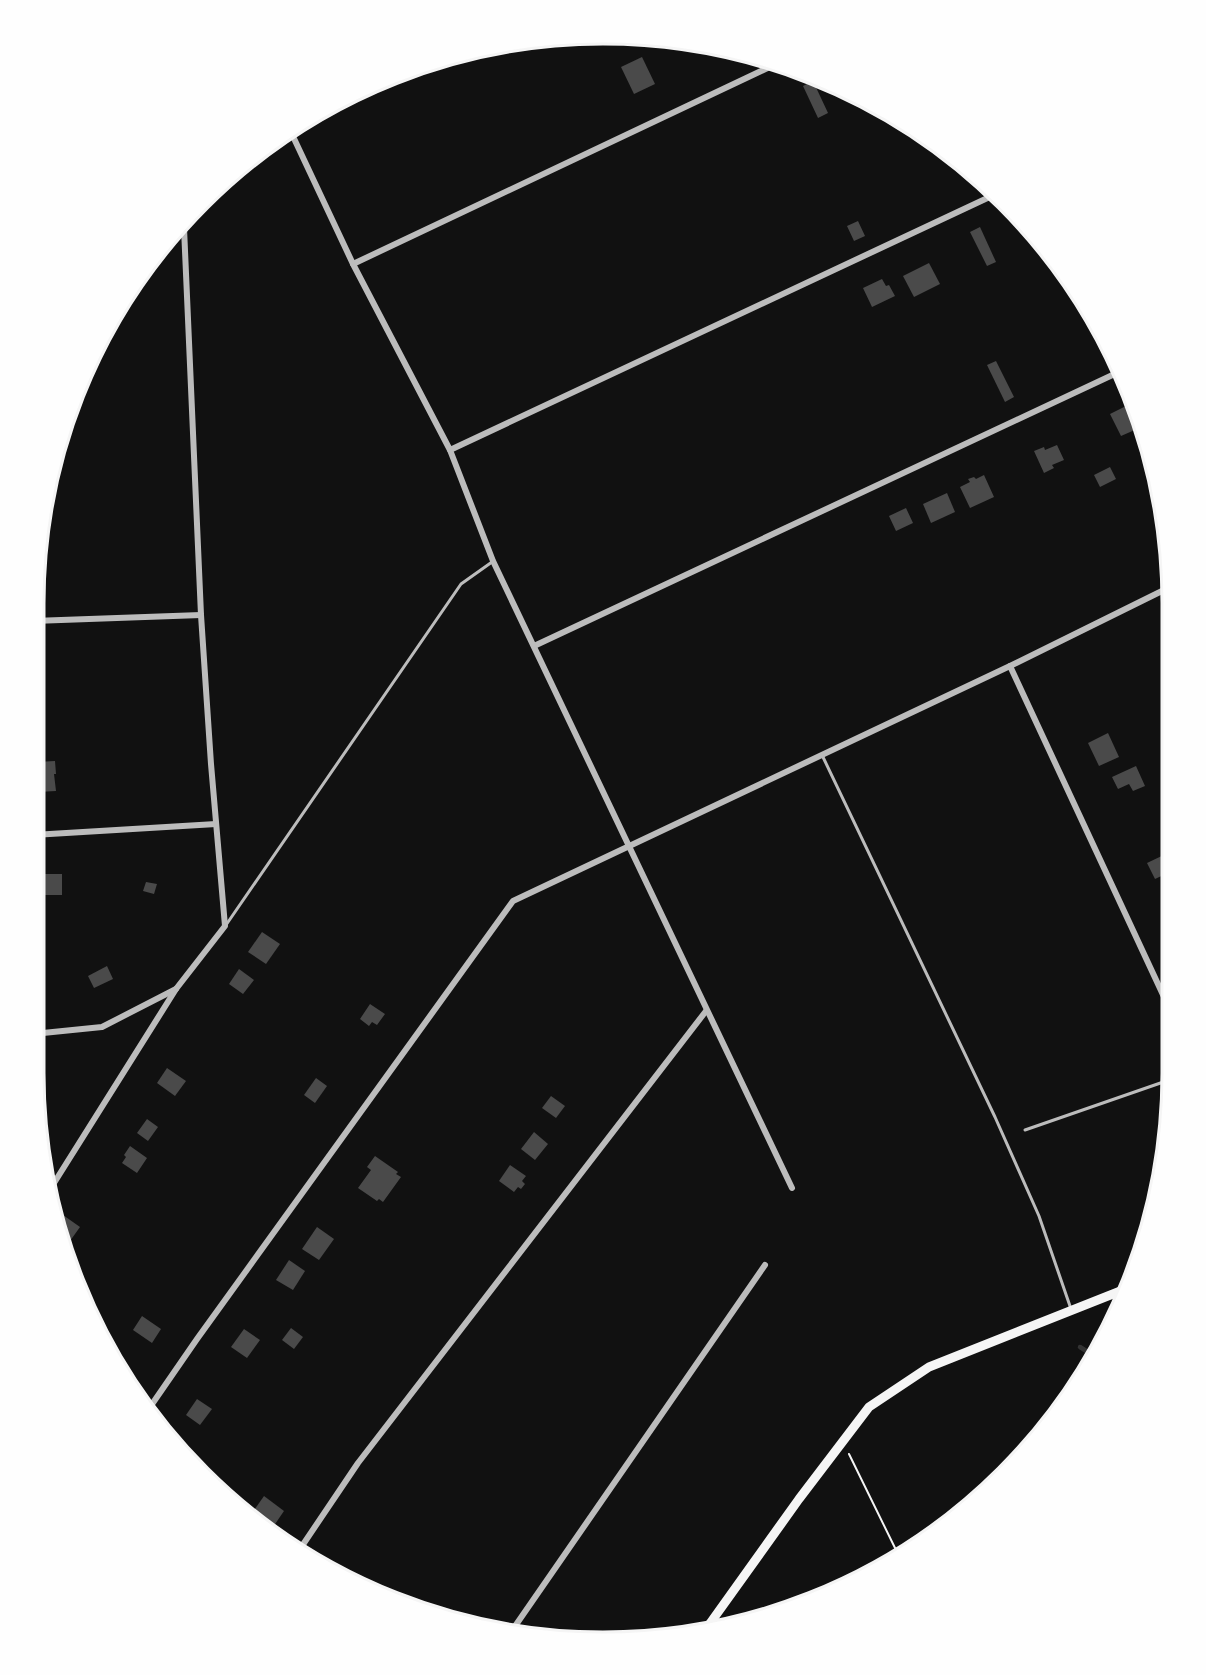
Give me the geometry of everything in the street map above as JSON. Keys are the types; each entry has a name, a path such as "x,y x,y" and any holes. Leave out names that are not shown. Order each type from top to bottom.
{"main road":[{"path":"712,1621 799,1498 868,1407 929,1367 1117,1292"}],"street":[{"path":"353,264 767,68"},
{"path":"293,137 353,264 450,450 493,561 792,1188"},
{"path":"450,450 989,197"},
{"path":"54,1182 176,989 225,926 201,615 183,233"},
{"path":"534,646 1113,375"},
{"path":"152,1404 513,901 1010,666 1162,591"},
{"path":"44,621 201,615"},
{"path":"1010,666 1162,993"},
{"path":"44,834 216,824"},
{"path":"44,1033 102,1027 176,989"},
{"path":"303,1544 358,1463 706,1011"},
{"path":"516,1625 765,1265"}],"lane":[{"path":"225,926 461,584 493,561"},
{"path":"822,755 995,1117 1039,1216 1071,1311"},
{"path":"1025,1130 1162,1083"}],"path":[{"path":"843,1440 896,1549"}],"building":[{"path":"642,57 655,84 634,94 621,67"},
{"path":"809,83 815,85 828,113 818,118 803,86"},
{"path":"858,221 865,236 854,241 847,226"},
{"path":"980,227 996,262 987,266 970,232"},
{"path":"929,263 940,284 914,297 903,276"},
{"path":"882,279 886,286 889,285 895,296 872,307 863,288"},
{"path":"996,361 1014,397 1005,402 987,365"},
{"path":"1126,406 1135,430 1121,436 1110,414"},
{"path":"1057,445 1064,460 1052,465 1054,468 1044,473 1034,451 1044,447 1045,450"},
{"path":"1110,467 1116,479 1100,487 1094,475"},
{"path":"984,475 994,497 970,508 960,487 970,482 968,479 974,477 976,479"},
{"path":"947,493 955,512 931,523 923,504"},
{"path":"906,508 913,523 896,531 889,516"},
{"path":"1108,733 1119,757 1099,766 1088,743"},
{"path":"55,761 56,791 44,792 44,762"},
{"path":"1136,766 1145,786 1133,791 1129,784 1118,789 1112,777"},
{"path":"1162,856 1162,876 1155,879 1147,863"},
{"path":"44,874 62,874 62,895 44,895"},
{"path":"146,882 157,884 154,894 143,891"},
{"path":"262,932 280,944 266,964 248,952"},
{"path":"107,966 113,979 94,988 88,976"},
{"path":"239,969 254,980 243,994 229,984"},
{"path":"370,1004 385,1014 377,1025 372,1022 369,1026 360,1019"},
{"path":"167,1068 186,1081 175,1096 157,1083"},
{"path":"316,1078 327,1086 315,1103 304,1095"},
{"path":"551,1096 565,1106 556,1118 542,1108"},
{"path":"147,1119 158,1127 148,1141 137,1133"},
{"path":"534,1132 548,1144 535,1160 521,1149"},
{"path":"130,1146 147,1158 137,1173 122,1163"},
{"path":"375,1156 398,1172 396,1174 401,1177 383,1202 379,1199 377,1201 358,1188 371,1170 367,1167"},
{"path":"510,1165 526,1176 522,1181 525,1184 514,1192 499,1181"},
{"path":"63,1216 80,1227 70,1241 70,1241"},
{"path":"317,1227 334,1239 319,1260 302,1249"},
{"path":"289,1260 305,1271 293,1290 276,1280"},
{"path":"142,1316 161,1329 152,1343 133,1330"},
{"path":"291,1328 303,1337 294,1349 282,1340"},
{"path":"244,1329 260,1340 247,1358 231,1347"},
{"path":"197,1399 212,1409 200,1425 186,1415"},
{"path":"264,1496 284,1511 275,1525 254,1510"}],"waterway":[{"path":"1080,1347 1088,1352"}]}
